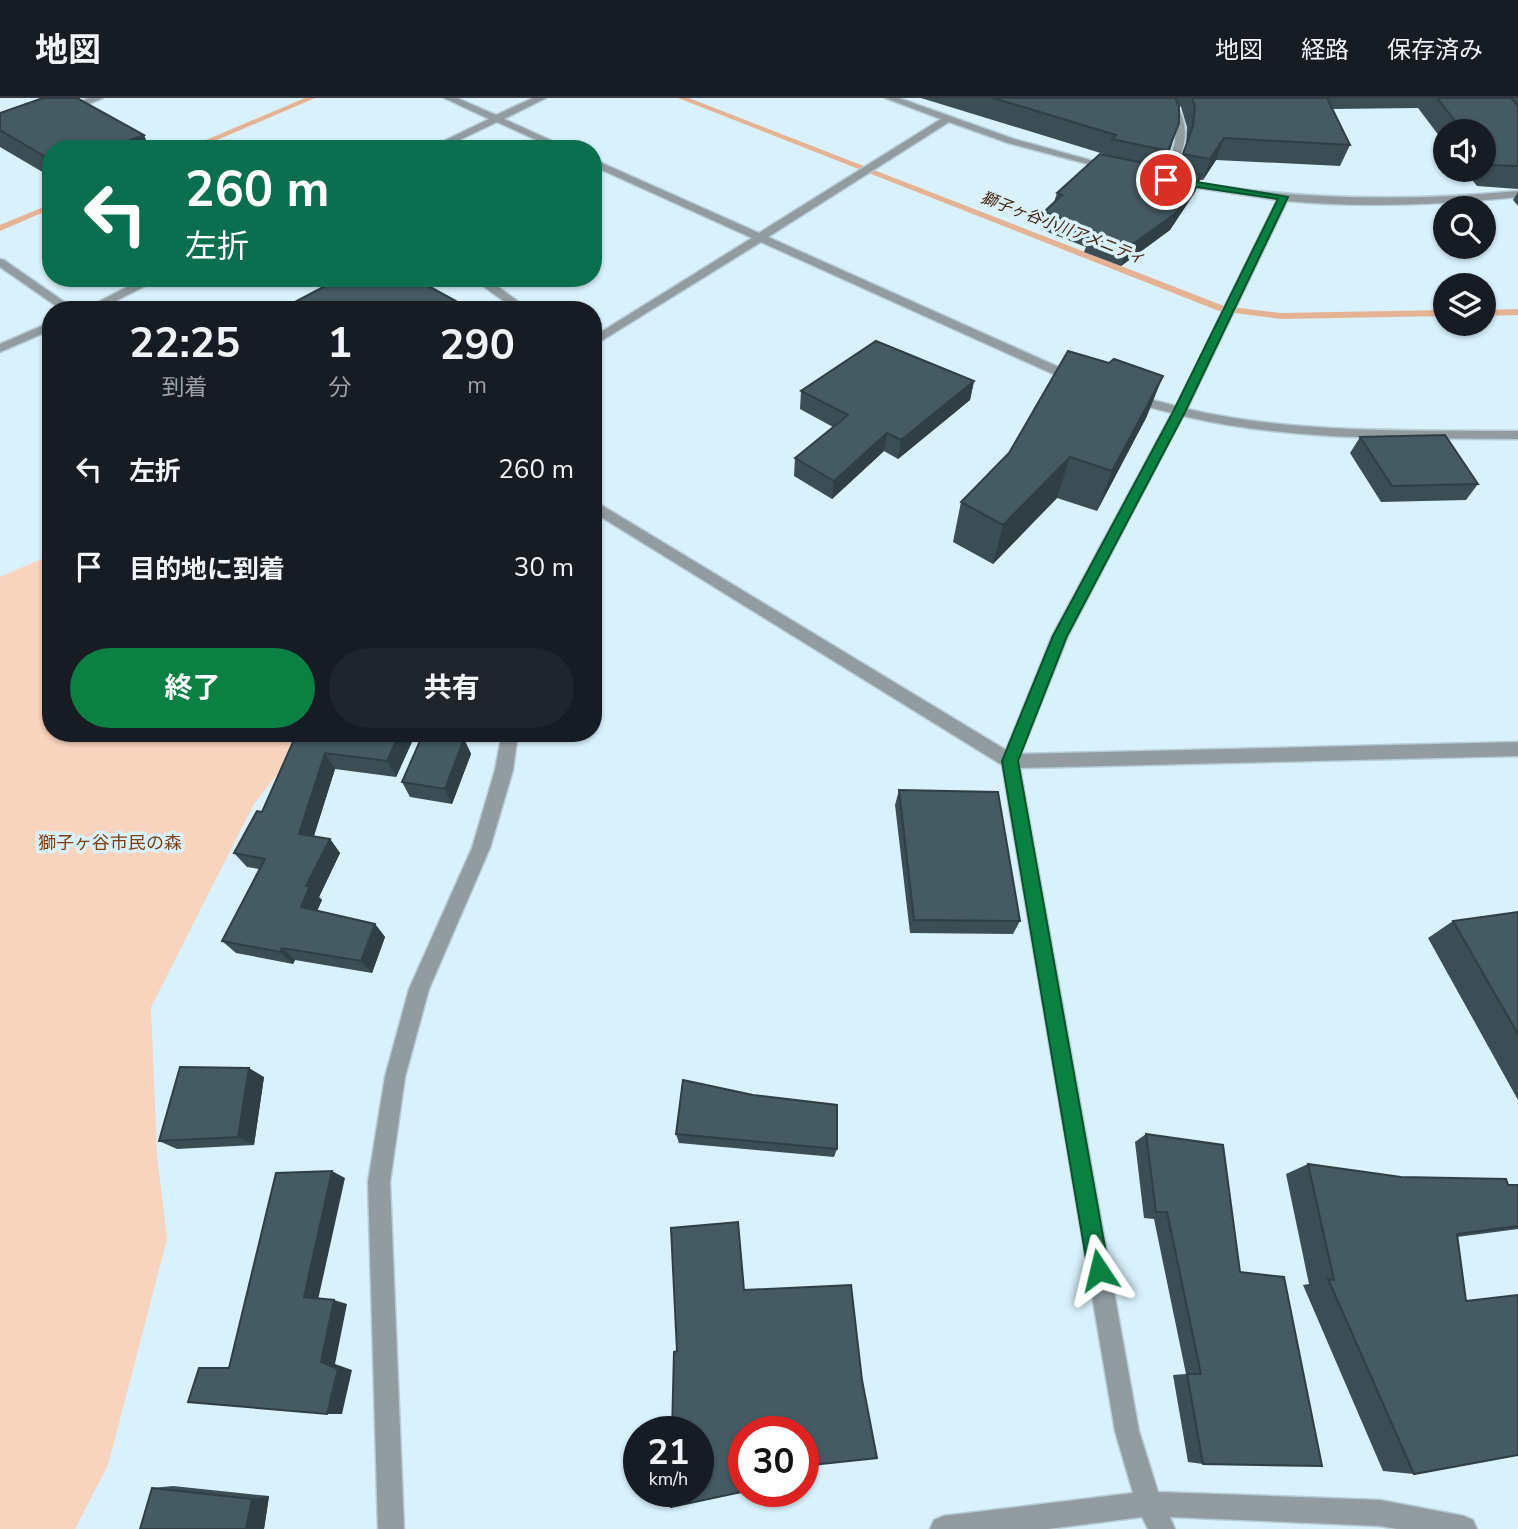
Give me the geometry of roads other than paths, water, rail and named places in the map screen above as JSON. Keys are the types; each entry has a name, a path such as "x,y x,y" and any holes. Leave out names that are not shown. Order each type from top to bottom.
{"street":[{"path":"49,116 98,98"},
{"path":"449,98 546,140"},
{"path":"451,140 541,98"},
{"path":"890,98 1011,141 1129,172"},
{"path":"1166,98 1177,109 1181,144 1166,180"},
{"path":"602,336 948,119"},
{"path":"602,166 1086,383"},
{"path":"1154,177 1284,197 1364,202 1466,201 1518,194"},
{"path":"1162,1529 1149,1504 1127,1432 1010,761 1060,636 1179,412 1284,197"},
{"path":"0,262 57,301"},
{"path":"107,301 136,287"},
{"path":"491,287 511,301"},
{"path":"0,348 42,330"},
{"path":"1119,395 1179,412 1277,429 1375,434 1518,435"},
{"path":"602,511 1010,761 1518,749"},
{"path":"391,1529 379,1182 395,1077 419,989 481,848 504,770 509,742"},
{"path":"943,1529 1149,1504 1380,1513 1464,1529"}],"waterway":[{"name":"獅子ヶ谷小川アメニティ","path":"211,140 311,98"},
{"name":"獅子ヶ谷小川アメニティ","path":"682,98 1222,309 1281,316 1433,313"},
{"name":"獅子ヶ谷小川アメニティ","path":"0,228 42,210"},
{"name":"獅子ヶ谷小川アメニティ","path":"1496,313 1518,312"}],"park label":[{"name":"獅子ヶ谷市民の森","path":"110,843"}]}
